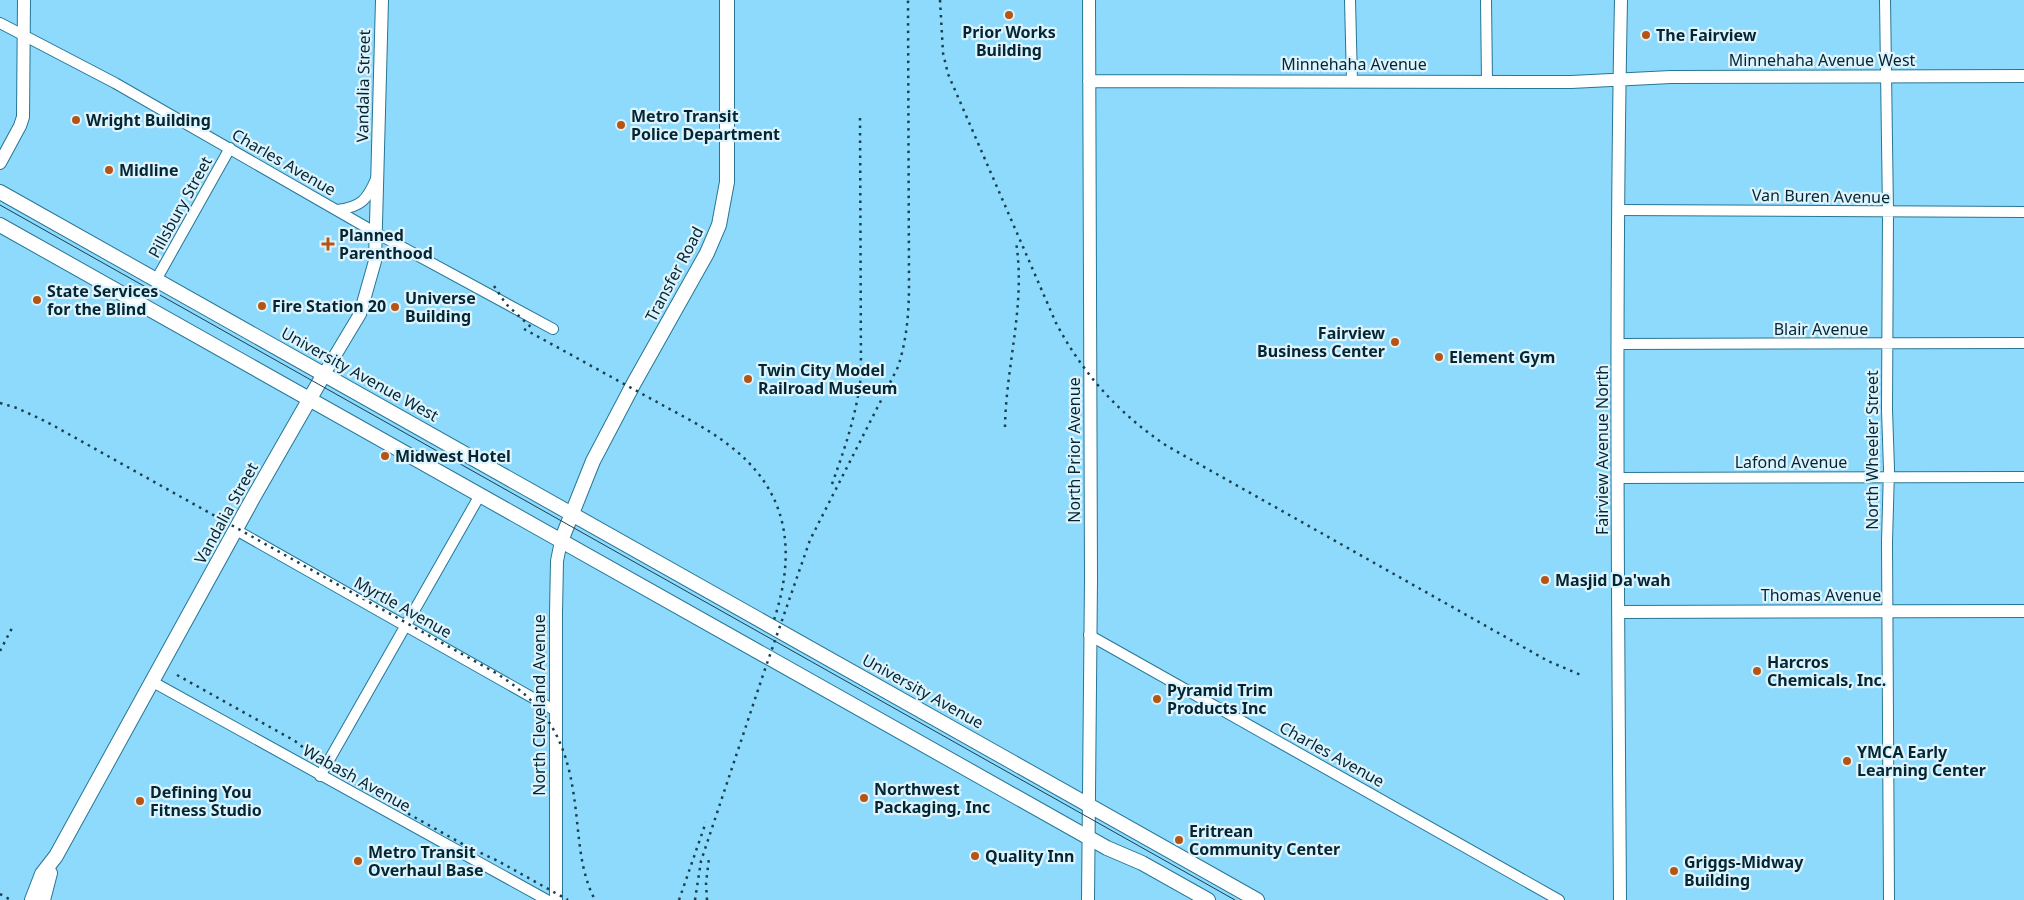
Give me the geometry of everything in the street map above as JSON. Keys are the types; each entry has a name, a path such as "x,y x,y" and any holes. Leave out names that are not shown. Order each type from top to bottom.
{"main road":[{"name":"Transfer Road","path":"572,514 593,461 707,253 719,225 727,182 727,0"},
{"name":"University Avenue West","path":"0,192 572,514"},
{"path":"0,225 1088,837 1142,863 1208,900"},
{"name":"Vandalia Street","path":"38,896 42,874 56,856 324,374"},
{"name":"North Cleveland Avenue","path":"561,542 572,514"},
{"name":"University Avenue","path":"572,514 1257,900"}],"street":[{"path":"0,163 18,132 23,116 24,0"},
{"name":"Vandalia Street","path":"324,374 360,314 375,261 378,234 382,0"},
{"name":"North Prior Avenue","path":"1088,900 1091,570 1089,0"},
{"path":"1350,0 1352,81"},
{"path":"1486,0 1486,81"},
{"name":"Fairview Avenue North","path":"1620,900 1618,210 1621,0"},
{"name":"North Wheeler Street","path":"1885,0 1888,212 1889,900"},
{"name":"Charles Avenue","path":"0,23 115,83 378,234 553,329"},
{"name":"Minnehaha Avenue West","path":"1620,79 1671,77 2024,76"},
{"name":"Minnehaha Avenue","path":"1089,81 1571,82 1620,79"},
{"name":"Pillsbury Street","path":"156,280 230,148"},
{"name":"Vandalia Street","path":"337,210 361,203 371,191 378,173"},
{"name":"Van Buren Avenue","path":"1618,210 2024,212"},
{"name":"Blair Avenue","path":"1618,344 2024,343"},
{"name":"Lafond Avenue","path":"1618,478 2024,477"},
{"path":"320,776 480,496"},
{"name":"Myrtle Avenue","path":"236,530 556,711"},
{"name":"North Cleveland Avenue","path":"556,900 557,561 561,542"},
{"name":"Thomas Avenue","path":"1619,612 2024,611"},
{"name":"Charles Avenue","path":"1090,635 1559,900"},
{"name":"Wabash Avenue","path":"152,682 547,900"}],"tram line":[{"path":"0,205 1235,900"}],"railway":[{"path":"695,900 701,861 810,540 898,367 904,346 909,294 908,0"},
{"path":"940,0 943,53 948,74 1056,323 1078,359 1104,392 1133,420 1167,446 1548,661 1581,675"},
{"path":"832,484 846,444 861,375 860,113"},
{"path":"1005,427 1019,288 1016,242"},
{"path":"494,286 506,304 534,330"},
{"path":"524,329 701,426 726,443 747,461 764,481 775,502 782,524 786,547 785,572 773,623"},
{"path":"0,403 17,408 47,422 496,673 517,688 547,719 557,736 564,754 574,796 582,862 595,900"},
{"path":"0,651 12,628"},
{"path":"177,675 295,741 337,774 568,900"},
{"path":"679,900 706,822"},
{"path":"707,900 706,883 709,858"},
{"path":"0,894 11,900"}],"place":[{"name":"Prior Works Building","path":"1009,15"},
{"name":"The Fairview","path":"1646,35"},
{"name":"Wright Building","path":"76,120"},
{"name":"Metro Transit Police Department","path":"621,125"},
{"name":"Midline","path":"109,170"},
{"name":"Planned Parenthood","path":"328,244"},
{"name":"State Services for the Blind","path":"37,300"},
{"name":"Fire Station 20","path":"262,306"},
{"name":"Universe Building","path":"395,307"},
{"name":"Fairview Business Center","path":"1395,342"},
{"name":"Element Gym","path":"1439,357"},
{"name":"Twin City Model Railroad Museum","path":"748,379"},
{"name":"Midwest Hotel","path":"385,456"},
{"name":"Masjid Da'wah","path":"1545,580"},
{"name":"Harcros Chemicals, Inc.","path":"1757,671"},
{"name":"Pyramid Trim Products Inc","path":"1157,699"},
{"name":"YMCA Early Learning Center","path":"1847,761"},
{"name":"Northwest Packaging, Inc","path":"864,798"},
{"name":"Defining You Fitness Studio","path":"140,801"},
{"name":"Eritrean Community Center","path":"1179,840"},
{"name":"Quality Inn","path":"975,856"},
{"name":"Metro Transit Overhaul Base","path":"358,861"},
{"name":"Griggs-Midway Building","path":"1674,871"}]}
